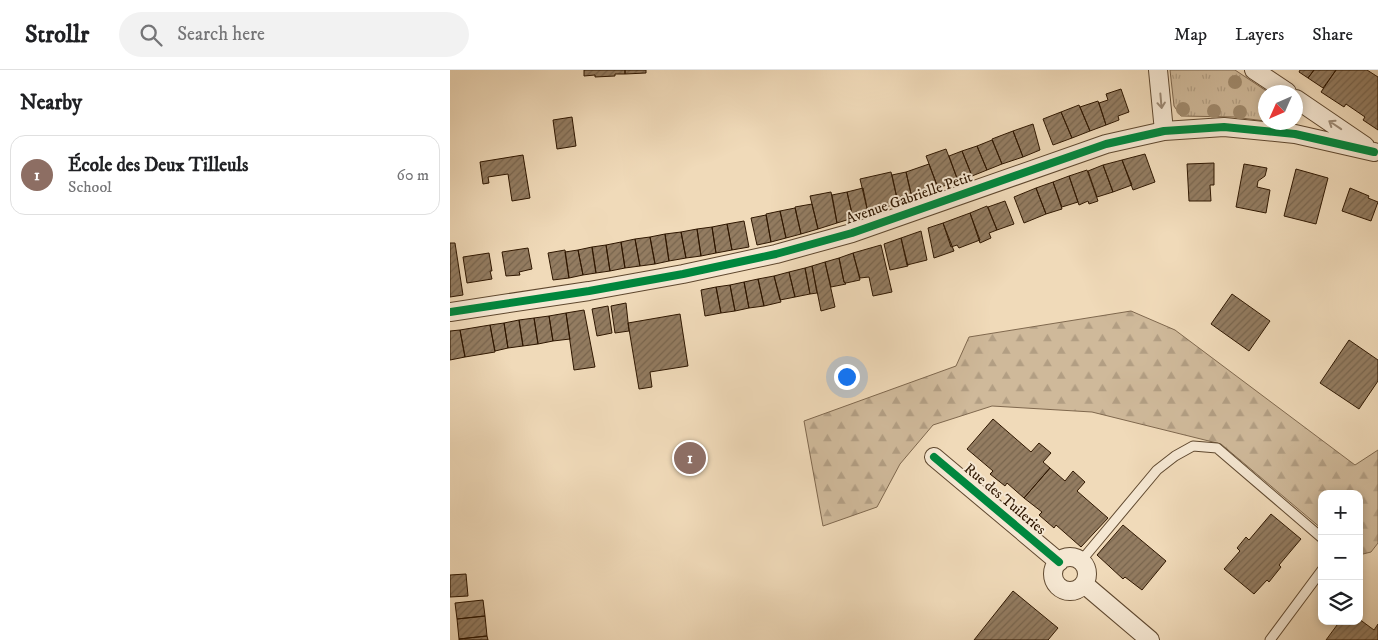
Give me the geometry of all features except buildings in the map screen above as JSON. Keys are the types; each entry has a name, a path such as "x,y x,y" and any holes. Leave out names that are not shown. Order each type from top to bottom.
{"street":[{"path":"1158,70 1164,131"},
{"path":"1254,70 1276,85"},
{"path":"1303,104 1376,153"},
{"name":"Avenue Gabrielle Petit","path":"450,312 589,291 683,274 776,254 852,233 1106,144 1164,131 1224,127 1295,134 1376,153"},
{"name":"Rue des Tuileries","path":"934,457 1058,562"},
{"path":"1070,557 1081,561 1087,572 1084,584 1074,591 1061,589 1054,579 1053,572 1058,562 1070,557"},
{"path":"1084,584 1150,640"}],"lane":[{"path":"1081,561 1158,470 1175,456 1193,446 1216,448 1318,535"},
{"path":"1270,640 1318,575"}],"green space":[{"path":"1170,70 1235,70 1258,85 1258,120 1234,117 1181,116 1174,106"},
{"path":"1131,311 1175,330 1355,465 1378,450 1378,543 1371,552 1363,554 1363,490 1318,490 1318,526 1221,444 1092,412 992,406 933,425 900,464 877,507 823,526 804,421 956,366 969,337"}],"cycle path":[{"path":"450,312 589,291 683,274 776,254 852,233 1106,144 1164,131 1224,127 1295,134 1374,152"},
{"path":"934,457 1059,562"}],"place":[{"name":"École des Deux Tilleuls","path":"690,458"}]}
